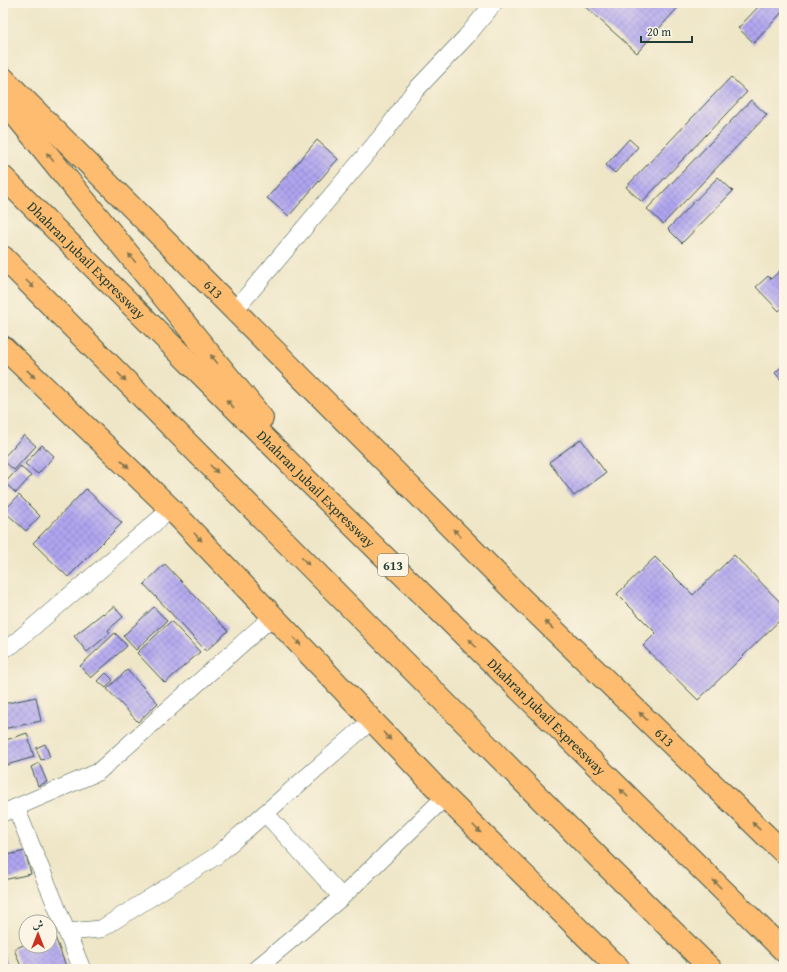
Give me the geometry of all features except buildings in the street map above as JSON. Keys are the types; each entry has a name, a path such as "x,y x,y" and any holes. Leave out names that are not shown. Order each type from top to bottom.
{"main road":[{"name":"613","path":"3,78 524,600 784,853"},
{"path":"3,100 336,509"},
{"name":"Dhahran Jubail Expressway","path":"3,178 784,952"},
{"path":"3,257 711,969"},
{"path":"3,347 171,509 445,797 619,969"},
{"path":"608,867 699,969"},
{"path":"740,907 784,942"}],"street":[{"path":"235,310 385,132 412,94 466,37 494,3"},
{"path":"6,643 171,509"},
{"path":"82,969 67,932 9,810 98,772 273,616"},
{"path":"67,932 101,929 216,856 372,720"},
{"path":"256,969 342,897 445,797"},
{"path":"265,813 342,897"}]}
